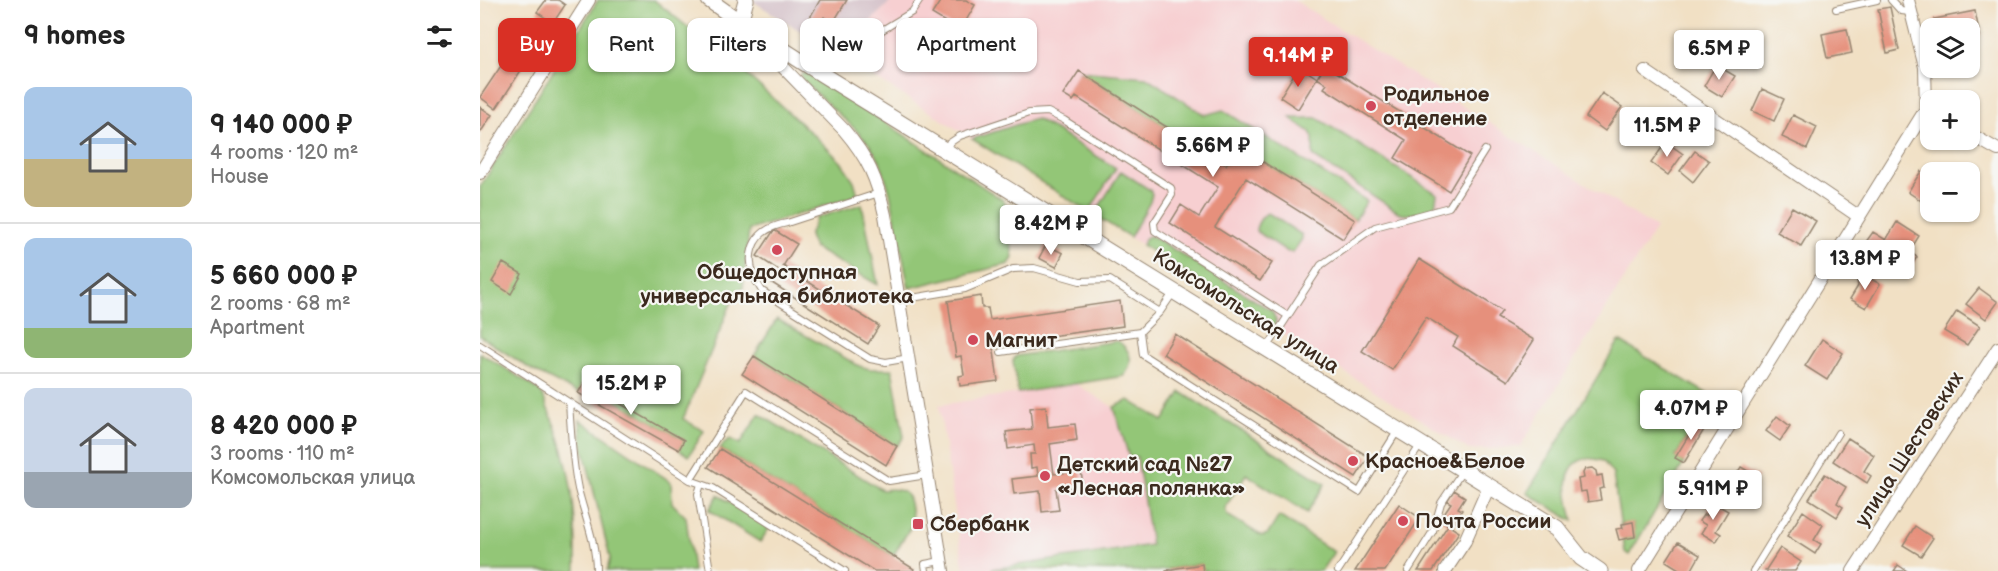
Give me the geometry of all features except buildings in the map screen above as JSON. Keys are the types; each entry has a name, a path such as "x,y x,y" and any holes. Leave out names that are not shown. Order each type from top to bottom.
{"street":[{"path":"480,173 589,0"},
{"name":"Комсомольская улица","path":"708,0 734,18"},
{"path":"741,18 746,0"},
{"path":"1909,6 1925,66 1927,90"},
{"name":"Комсомольская улица","path":"788,53 1557,528 1583,565 1600,571"},
{"path":"1645,71 1858,216"},
{"path":"788,72 858,146 873,171 880,193 900,300 943,566"},
{"path":"1639,571 1858,216 1920,123"},
{"path":"1980,140 1998,150"},
{"name":"улица Шестовских","path":"1853,571 1998,348"},
{"path":"1445,571 1465,541 1489,486"}],"lane":[{"path":"823,75 836,58 912,12 920,0"},
{"path":"1836,9 1877,0"},
{"path":"1891,0 1901,10 1909,6"},
{"path":"941,148 960,136 1029,113 1048,112 1171,188 1172,195 1154,223 1155,231 1288,316"},
{"path":"1267,349 1321,265 1375,227 1449,207 1485,150"},
{"path":"880,193 774,225 763,231 751,251 752,272 762,291 870,359 886,362 909,358"},
{"path":"900,300 965,290 1013,269 1034,268 1080,280 1110,280 1160,312"},
{"path":"1001,352 1140,332 1160,312 1175,292"},
{"path":"1140,332 1143,355 1359,492 1398,430"},
{"path":"480,345 690,480 713,488 845,571"},
{"path":"690,480 746,391 889,481 928,475"},
{"path":"569,402 572,454 578,487 593,540 596,571"},
{"path":"1753,571 1838,433"},
{"path":"1338,571 1421,444"},
{"path":"1407,571 1433,531 1441,503 1463,470"},
{"path":"701,484 698,494 710,571"},
{"path":"926,571 925,564 943,566"}],"shaded area":[{"path":"751,0 892,0 874,18 800,18 800,31 788,23 788,18 780,18"},
{"path":"892,0 1294,0 1656,228 1520,447 1469,450 866,72 884,72 884,18 874,18"},
{"name":"Детский сад №27 «Лесная полянка»","path":"1076,384 1113,407 1129,457 1137,456 1151,545 980,571 964,571 939,405"}],"green space":[{"path":"598,0 654,0 687,26 687,72 744,72 842,163 854,181 858,195 749,230 743,288 735,294 683,419 704,431 689,456 679,450 684,440 584,383 578,393 532,370 480,336 480,187 553,72 576,72 576,35"},
{"path":"1079,71 1146,77 1205,115 1223,110 1367,201 1355,220 1252,155 1256,149 1238,137 1227,156 1230,158 1226,165"},
{"path":"810,73 1003,200 1006,206 1013,258 1009,264 909,288 890,192 880,161 855,129 803,81 801,75"},
{"path":"1289,117 1317,118 1437,194 1435,207 1418,213 1401,214 1313,156 1313,137 1310,132"},
{"path":"1037,119 1116,168 1089,212 972,139"},
{"path":"1121,171 1150,190 1152,194 1150,202 1130,237 1094,215"},
{"path":"862,204 878,285 814,248 809,236 816,218"},
{"path":"1268,213 1302,235 1302,239 1293,252 1288,252 1256,231 1260,220"},
{"path":"1149,236 1272,311 1276,320 1274,327 1142,245"},
{"path":"777,319 859,366 870,369 892,369 904,437 897,446 754,356"},
{"path":"1118,341 1130,357 1124,376 1018,393 1013,361 1016,356"},
{"path":"1619,341 1721,402 1708,423 1699,418 1675,457 1684,463 1629,555 1625,552 1623,539 1635,537 1633,523 1622,524 1621,528 1613,474 1603,461 1591,458 1579,461 1569,473 1567,489 1573,521 1527,493"},
{"path":"480,353 531,385 544,398 563,452 572,491 576,571 480,571"},
{"path":"1181,392 1325,484 1307,513 1246,474 1225,508 1227,515 1262,536 1268,534 1279,516 1334,552 1321,571 1203,571 1201,564 1157,571 991,569 1151,545 1137,457 1129,457 1114,407 1129,400 1163,421"},
{"path":"759,414 882,490 892,489 904,492 909,501 913,523 893,556 720,449 730,439 740,444"},
{"path":"580,420 671,482 672,503 686,517 693,571 607,571 610,558 582,443"},
{"path":"718,495 770,527 760,542 709,510"}],"place":[{"name":"Родильное отделение","path":"1371,106"},
{"name":"Общедоступная универсальная библиотека","path":"777,250"},
{"name":"Магнит","path":"973,340"},
{"name":"Красное&Белое","path":"1353,461"},
{"name":"Детский сад №27 «Лесная полянка»","path":"1045,476"},
{"name":"Почта России","path":"1403,521"},
{"name":"Сбербанк","path":"918,524"}]}
